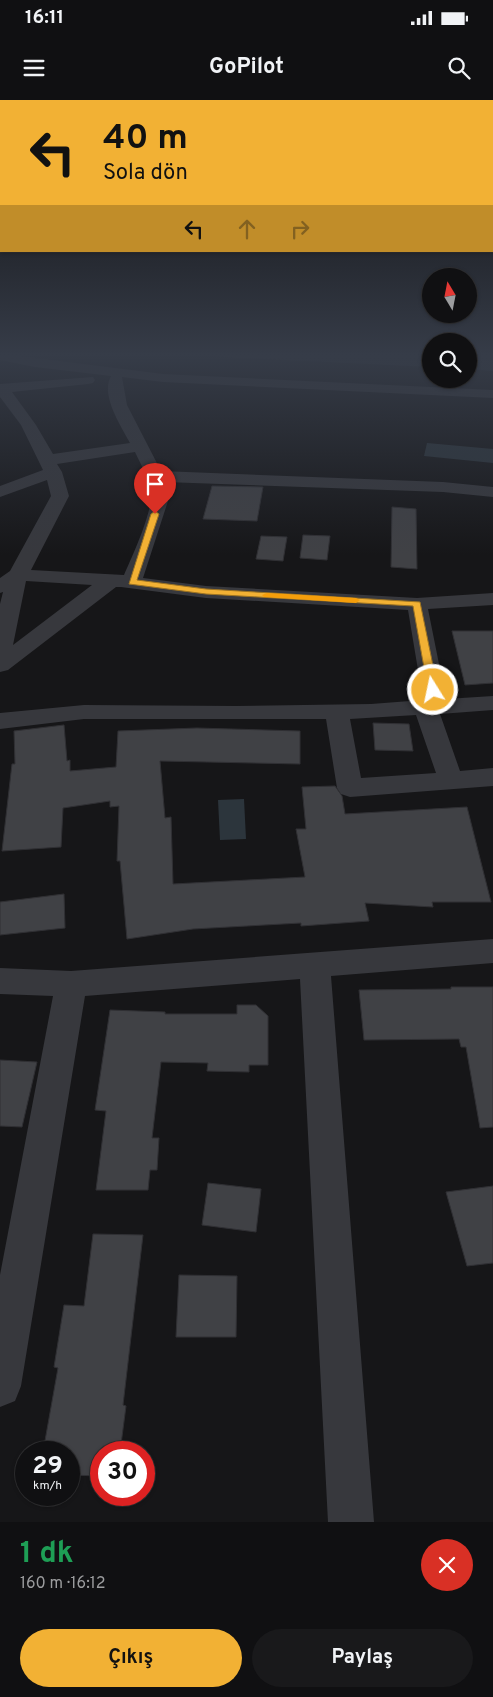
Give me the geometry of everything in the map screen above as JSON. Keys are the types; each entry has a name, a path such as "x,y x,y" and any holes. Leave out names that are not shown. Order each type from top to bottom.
{"street":[{"path":"0,587 14,571 60,496 51,466 37,440 24,422"},
{"path":"0,665 122,581 161,496 155,476 129,422"},
{"path":"0,492 51,466 140,446"},
{"path":"155,476 443,487 493,492"},
{"path":"14,571 122,581 206,592 417,604 493,599"},
{"path":"0,657 10,605 14,571"},
{"path":"417,604 431,708 451,780"},
{"path":"0,721 84,712 337,712 493,703"},
{"path":"337,712 350,788 493,777"},
{"path":"0,981 70,984 493,952"},
{"path":"315,965 351,1522"},
{"path":"0,1386 70,984"}],"shaded area":[{"path":"427,443 493,449 493,463 424,456"},
{"path":"244,799 246,839 220,840 218,800"}],"building":[{"path":"212,486 263,487 257,521 203,519"},
{"path":"392,507 416,509 417,569 391,567"},
{"path":"303,535 330,536 327,560 300,558"},
{"path":"261,536 287,537 283,561 256,559"},
{"path":"452,631 493,631 493,683 465,685"},
{"path":"373,723 409,724 413,751 375,750"},
{"path":"64,725 67,761 70,760 70,771 116,767 118,731 197,728 300,731 300,764 160,761 165,818 171,817 173,884 305,877 296,829 306,829 302,787 335,786 342,796 345,814 467,807 491,902 432,902 433,907 365,903 369,921 301,926 301,923 193,929 127,939 120,861 117,861 119,806 110,807 110,801 63,808 61,847 2,851 12,764 15,764 14,731"},
{"path":"64,894 65,928 0,935 0,902"},
{"path":"451,987 493,987 493,1127 480,1128 466,1047 461,1047 459,1039 364,1040 359,990 451,989"},
{"path":"237,1005 256,1005 268,1016 268,1065 249,1065 249,1072 207,1071 208,1063 161,1062 152,1138 159,1138 157,1170 150,1170 148,1190 96,1190 106,1111 95,1110 110,1010 165,1012 165,1014 237,1014"},
{"path":"0,1060 37,1062 22,1127 0,1126"},
{"path":"208,1183 261,1189 256,1232 202,1225"},
{"path":"493,1186 493,1263 467,1266 446,1192"},
{"path":"93,1234 143,1235 123,1405 126,1406 121,1441 90,1441 90,1476 80,1475 80,1441 45,1441 58,1368 54,1367 64,1305 84,1306"},
{"path":"179,1275 237,1276 236,1337 176,1337"}],"slow traffic":[{"path":"267,595 356,600"}],"route":[{"path":"155,514 132,582 206,592 417,604 433,690"}]}
